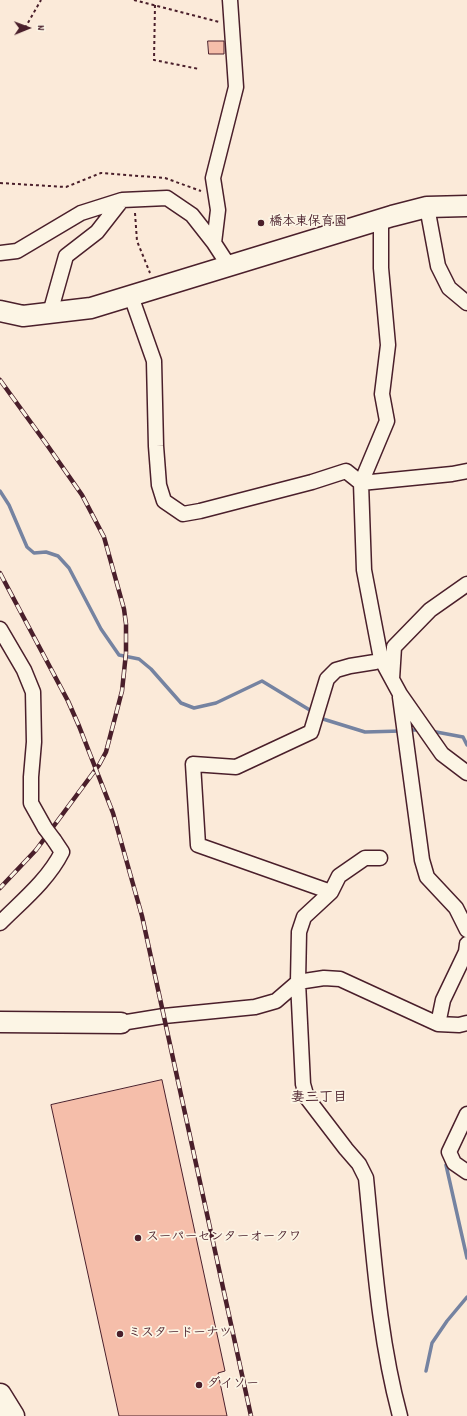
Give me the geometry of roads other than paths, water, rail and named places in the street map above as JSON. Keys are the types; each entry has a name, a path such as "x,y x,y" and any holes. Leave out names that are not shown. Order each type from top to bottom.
{"highway":[{"path":"0,1395 13,1416"}],"street":[{"path":"214,243 218,210 213,178 236,87 230,0"},
{"path":"0,253 17,251 81,213 128,200 166,198 192,215 214,243 229,266"},
{"path":"50,313 66,256 97,232 128,200"},
{"path":"0,311 23,316 91,308 427,207 467,206"},
{"path":"427,207 438,266 449,288 467,303"},
{"path":"381,220 381,268 388,345 382,394 387,421 361,482 364,570 381,659 392,681 442,754 467,773"},
{"path":"136,294 154,361 156,446 159,485 164,501 183,514 312,482 346,471 361,482 452,474 467,471"},
{"path":"392,681 394,646 430,610 467,584"},
{"path":"0,629 24,670 33,692 34,742 31,777 31,803 62,852 56,865 46,877 0,923"},
{"path":"331,892 198,844 193,764 236,767 311,732 327,678 336,670 375,662 381,659"},
{"path":"400,694 422,860 427,877 456,908 467,930"},
{"path":"380,858 364,858 339,876 331,892 304,917 299,932 298,982 302,1084 307,1098 359,1164 366,1178 380,1320 395,1399 400,1416"},
{"path":"438,1024 443,1000 466,952 467,944"},
{"path":"0,1022 121,1023 164,1016 254,1007 276,1001 298,982 324,978 340,979 438,1024 459,1025 467,1023"},
{"path":"467,1114 449,1152 454,1163 467,1172"}],"waterway":[{"path":"0,491 9,505 27,547 34,553 46,552 58,556 69,568 101,629 119,655 139,659 151,669 181,703 194,708 216,703 262,681 313,712"},
{"path":"318,716 323,719 365,732 401,731"},
{"path":"407,730 421,730"},
{"path":"431,731 463,737 467,745"},
{"path":"446,1165 467,1258"},
{"path":"426,1371 432,1343 447,1321 467,1297"}],"railway":[{"path":"0,380 82,495 104,537 124,609 126,624 126,653 122,691 106,752 99,765 36,850 0,888"},
{"path":"0,573 68,701 113,813 142,916 251,1416"}],"place":[{"name":"橋本東保育園","path":"261,223"},
{"name":"スーパーセンターオークワ","path":"138,1238"},
{"name":"ミスタードーナツ","path":"120,1334"},
{"name":"ダイソー","path":"199,1385"}],"district":[{"name":"妻三丁目","path":"319,1099"}]}
